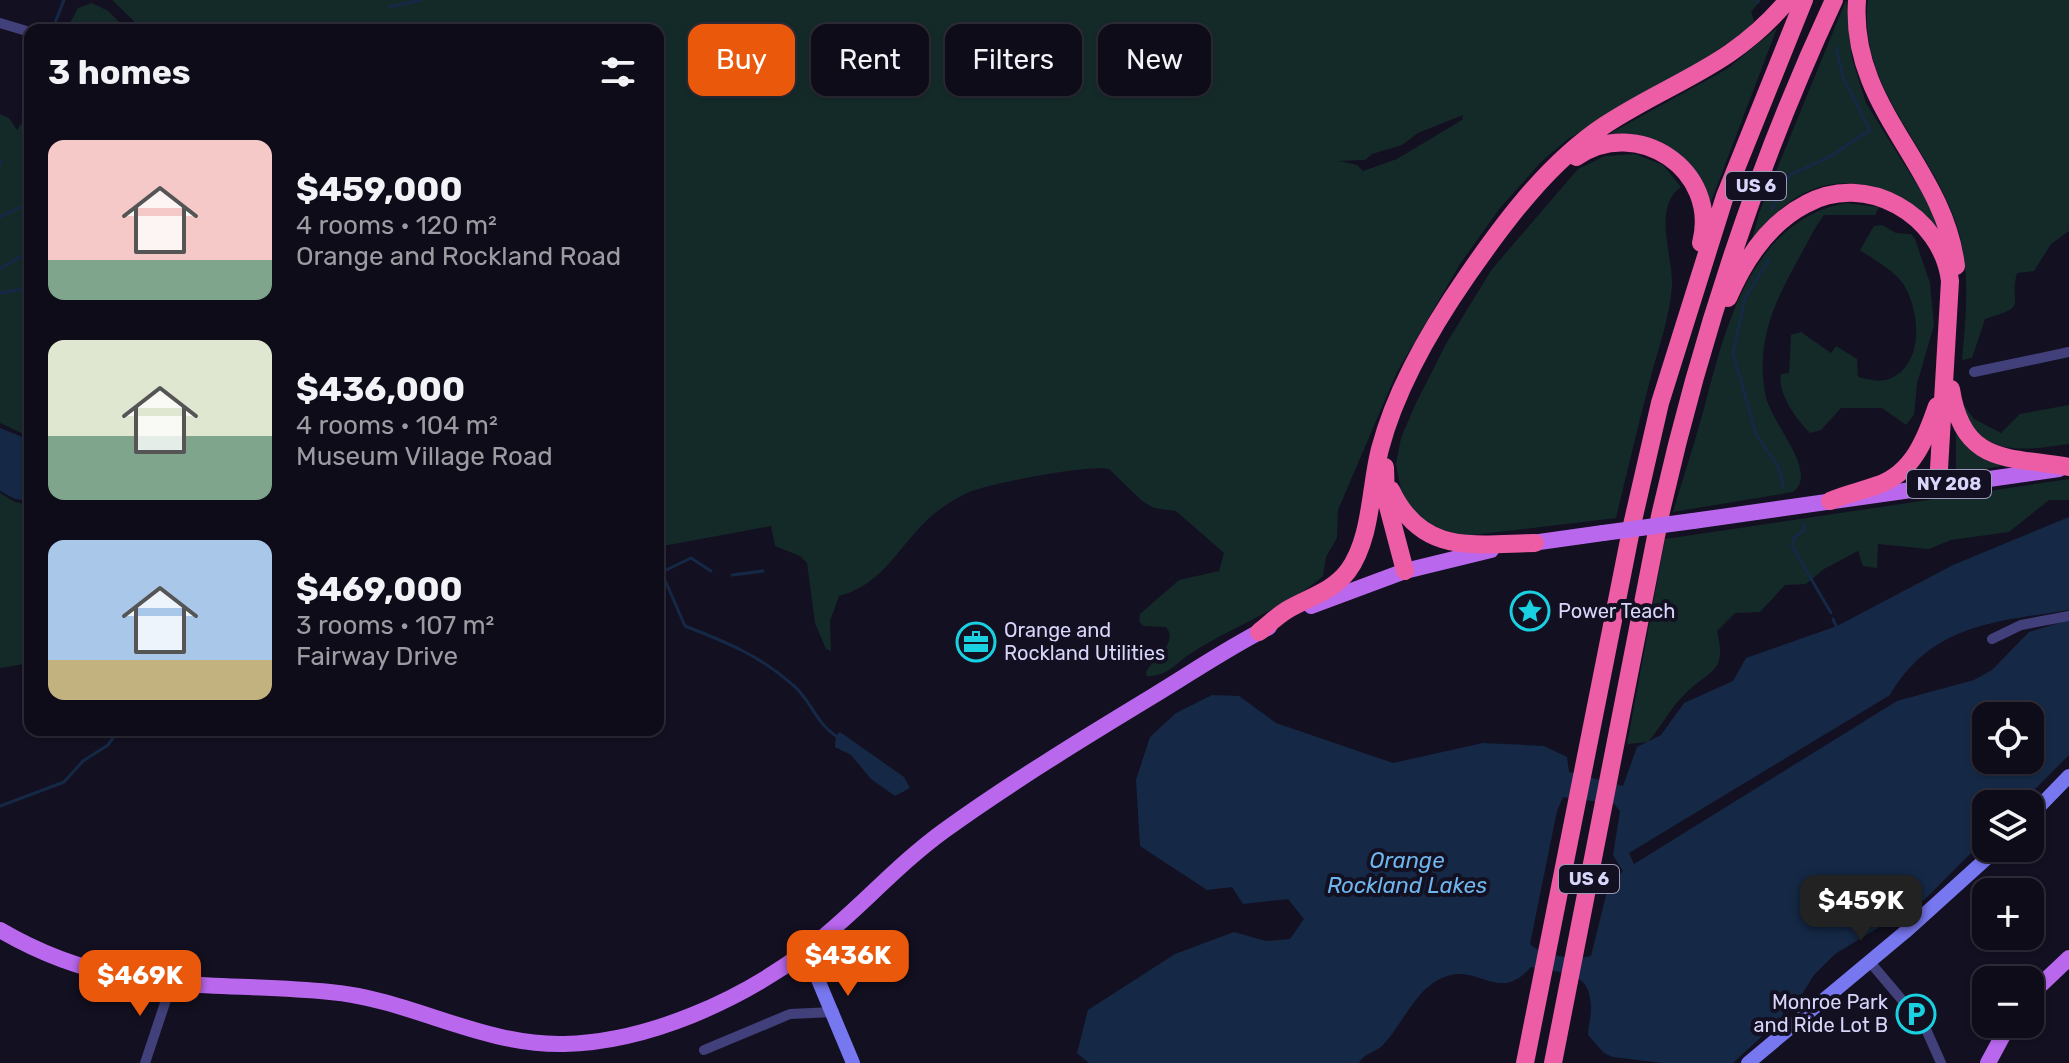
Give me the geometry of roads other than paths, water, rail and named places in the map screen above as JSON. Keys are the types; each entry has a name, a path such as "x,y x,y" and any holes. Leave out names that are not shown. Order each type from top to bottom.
{"highway":[{"path":"1259,632 1287,610 1331,588 1349,570 1362,539 1389,423 1423,348 1467,276 1526,199 1591,135 1736,52 1788,0"},
{"name":"US 6","path":"1525,1063 1638,494 1677,343 1747,136 1804,0"},
{"name":"US 6","path":"1553,1063 1660,516 1695,378 1760,175 1834,0"},
{"path":"1857,0 1859,49 1869,83 1933,191 1953,242 1958,286 1941,486"},
{"path":"1405,571 1380,465 1415,379 1473,278 1545,187 1574,159 1595,147 1620,142 1655,148 1679,164 1699,195 1703,212 1702,237 1687,288 1677,343"},
{"path":"1695,378 1735,283 1766,237 1807,203 1849,193 1881,197 1903,207 1928,229 1941,249 1951,290 1948,383 1927,434 1906,467 1885,483 1830,501"},
{"path":"1948,383 1963,425 1984,449 2016,463 2069,467"},
{"path":"1380,465 1400,508 1416,526 1429,534 1463,544 1535,543"}],"main road":[{"name":"NY 208","path":"0,930 53,957 115,976 171,985 364,996 410,1007 485,1033 561,1044 630,1036 688,1015 747,988 806,951 924,846 1002,788 1259,632 1309,607 1405,571 1465,554 2069,467"},
{"path":"2044,982 2069,958"},
{"path":"1988,1063 2001,1038"}],"street":[{"path":"0,23 24,30"},
{"path":"1974,372 2069,352"},
{"path":"1992,639 2021,625 2069,616"},
{"path":"2044,802 2069,776"},
{"path":"1748,1063 1982,862"},
{"path":"806,951 853,1063"},
{"path":"1869,961 1925,1027 1941,1063"},
{"path":"145,1063 171,985"},
{"path":"704,1050 790,1014 834,1012"}],"water":[{"path":"0,428 24,438 24,500 0,491"},
{"name":"Orange Rockland Lakes","path":"2069,517 2069,610 1991,623 1946,640 1925,653 1890,695 1629,853 1634,864 1897,701 1974,680 1992,670 2029,632 2069,620 2069,755 2034,790 1972,790 1972,852 1924,900 1835,954 1814,975 1794,1007 1733,1063 1663,1063 1613,1057 1604,1053 1588,1035 1590,996 1581,980 1564,973 1531,967 1510,982 1491,982 1462,974 1439,979 1412,1004 1383,1045 1359,1063 1089,1063 1077,1053 1088,1010 1175,954 1234,932 1266,941 1290,939 1304,919 1288,899 1243,904 1232,887 1207,890 1140,846 1136,780 1150,737 1176,713 1212,695 1239,696 1276,723 1393,763 1483,743 1544,746 1567,757 1569,772 1623,786 1637,747 1661,735 1684,703 1733,681 1746,658 1837,626 1953,565","holes":["1563,797 1614,804 1620,811 1613,855 1623,871 1608,887 1591,956 1568,957 1535,948 1530,944 1557,811"]},
{"path":"840,732 904,777 910,788 895,796 871,779 851,755 835,747 836,736"}],"waterway":[{"path":"55,24 64,0"},
{"path":"389,7 421,0"},
{"path":"1772,209 1790,175 1831,156 1870,130 1843,77 1836,48"},
{"path":"24,114 24,118"},
{"path":"0,217 24,206"},
{"path":"0,269 24,256"},
{"path":"1769,259 1745,298 1733,353 1756,434 1778,466 1784,488"},
{"path":"0,293 24,289"},
{"path":"1804,524 1804,530 1794,538 1792,546 1831,613"},
{"path":"664,571 691,558 711,571"},
{"path":"732,575 763,571"},
{"path":"664,578 685,626 742,650 768,665 799,691 823,724 836,736"},
{"path":"1833,619 1836,626"},
{"path":"0,806 64,782 83,761 108,745 115,736"}],"place":[{"name":"Power Teach","path":"1530,611"},
{"name":"Orange and Rockland Utilities","path":"976,642"},
{"name":"Monroe Park and Ride Lot B","path":"1916,1014"}]}
